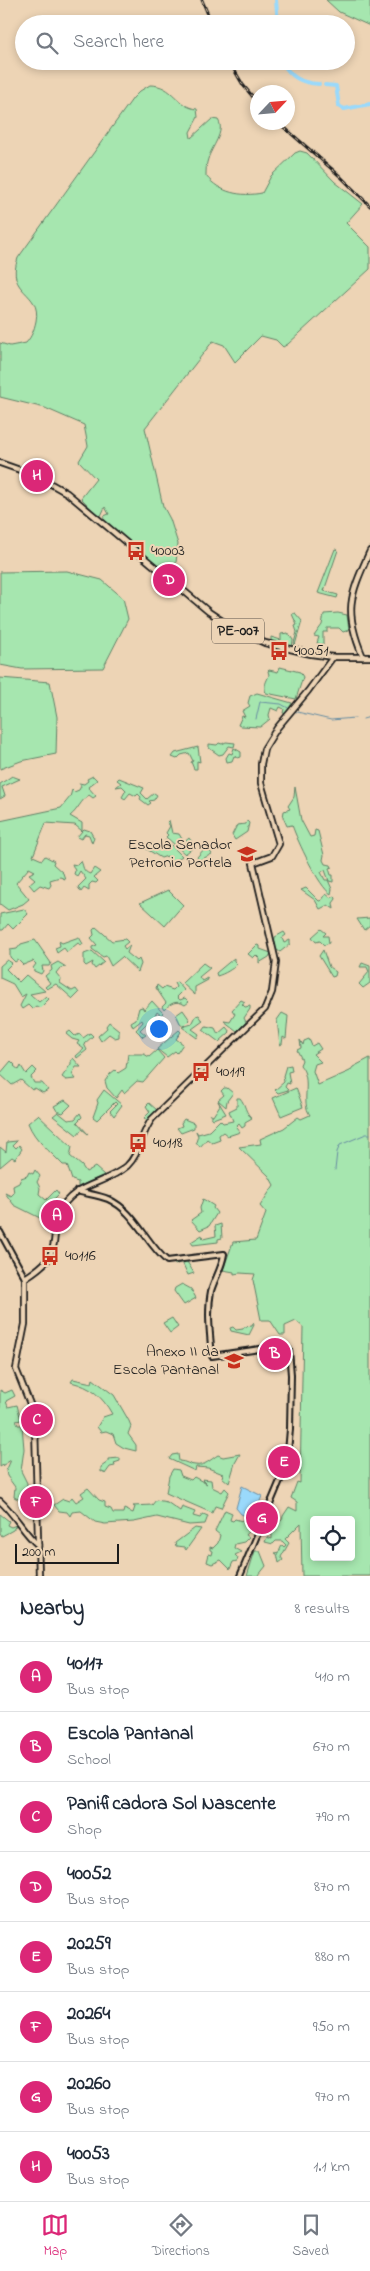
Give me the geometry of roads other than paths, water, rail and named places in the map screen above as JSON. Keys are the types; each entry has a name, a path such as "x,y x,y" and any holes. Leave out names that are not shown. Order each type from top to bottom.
{"main road":[{"name":"PE-007","path":"0,462 37,476 67,493 209,612 236,630 265,643 311,654 333,657 370,656"},
{"path":"363,657 353,632 350,603 370,550"},
{"path":"38,1576 34,1426 30,1404 16,1369 25,1324 25,1278 41,1268 49,1258 54,1246 57,1216 77,1191 115,1174 128,1165 146,1128 264,1012 270,1000 276,962 253,864 272,856 278,847 278,839 261,783 261,764 267,742 333,657"},
{"path":"0,1501 10,1510 26,1533 38,1545"}],"street":[{"path":"77,1191 104,1197 120,1206 132,1216 158,1254 167,1261 224,1254 223,1265 213,1286 210,1300 212,1356 280,1346 288,1348 290,1353 290,1429 287,1464 240,1576"},
{"path":"0,1232 25,1278"}],"water":[{"path":"242,1486 262,1496 253,1519 241,1514 236,1508"}],"waterway":[{"path":"276,0 277,15"},
{"path":"287,70 301,81 319,84"},
{"path":"325,85 336,86 339,106 344,109 370,104"},
{"path":"256,719 260,702 281,704 290,709"},
{"path":"293,711 331,720 355,718"},
{"path":"363,719 370,717"},
{"path":"335,1170 337,1152 340,1145 370,1134"}],"railway":[{"path":"202,0 208,15"},
{"path":"234,70 250,93"},
{"path":"287,130 341,177 370,206"}],"place":[{"name":"40053","path":"37,476"},
{"name":"40003","path":"136,551"},
{"name":"40052","path":"169,580"},
{"name":"40051","path":"279,651"},
{"name":"Escola Senador Petronio Portela","path":"247,854"},
{"name":"40119","path":"201,1072"},
{"name":"40118","path":"138,1143"},
{"name":"40117","path":"57,1216"},
{"name":"40116","path":"50,1256"},
{"name":"Escola Pantanal","path":"275,1354"},
{"name":"Anexo II da Escola Pantanal","path":"234,1361"},
{"name":"Panificadora Sol Nascente","path":"37,1420"},
{"name":"20259","path":"284,1462"},
{"name":"20264","path":"36,1502"},
{"name":"20260","path":"262,1518"}]}
